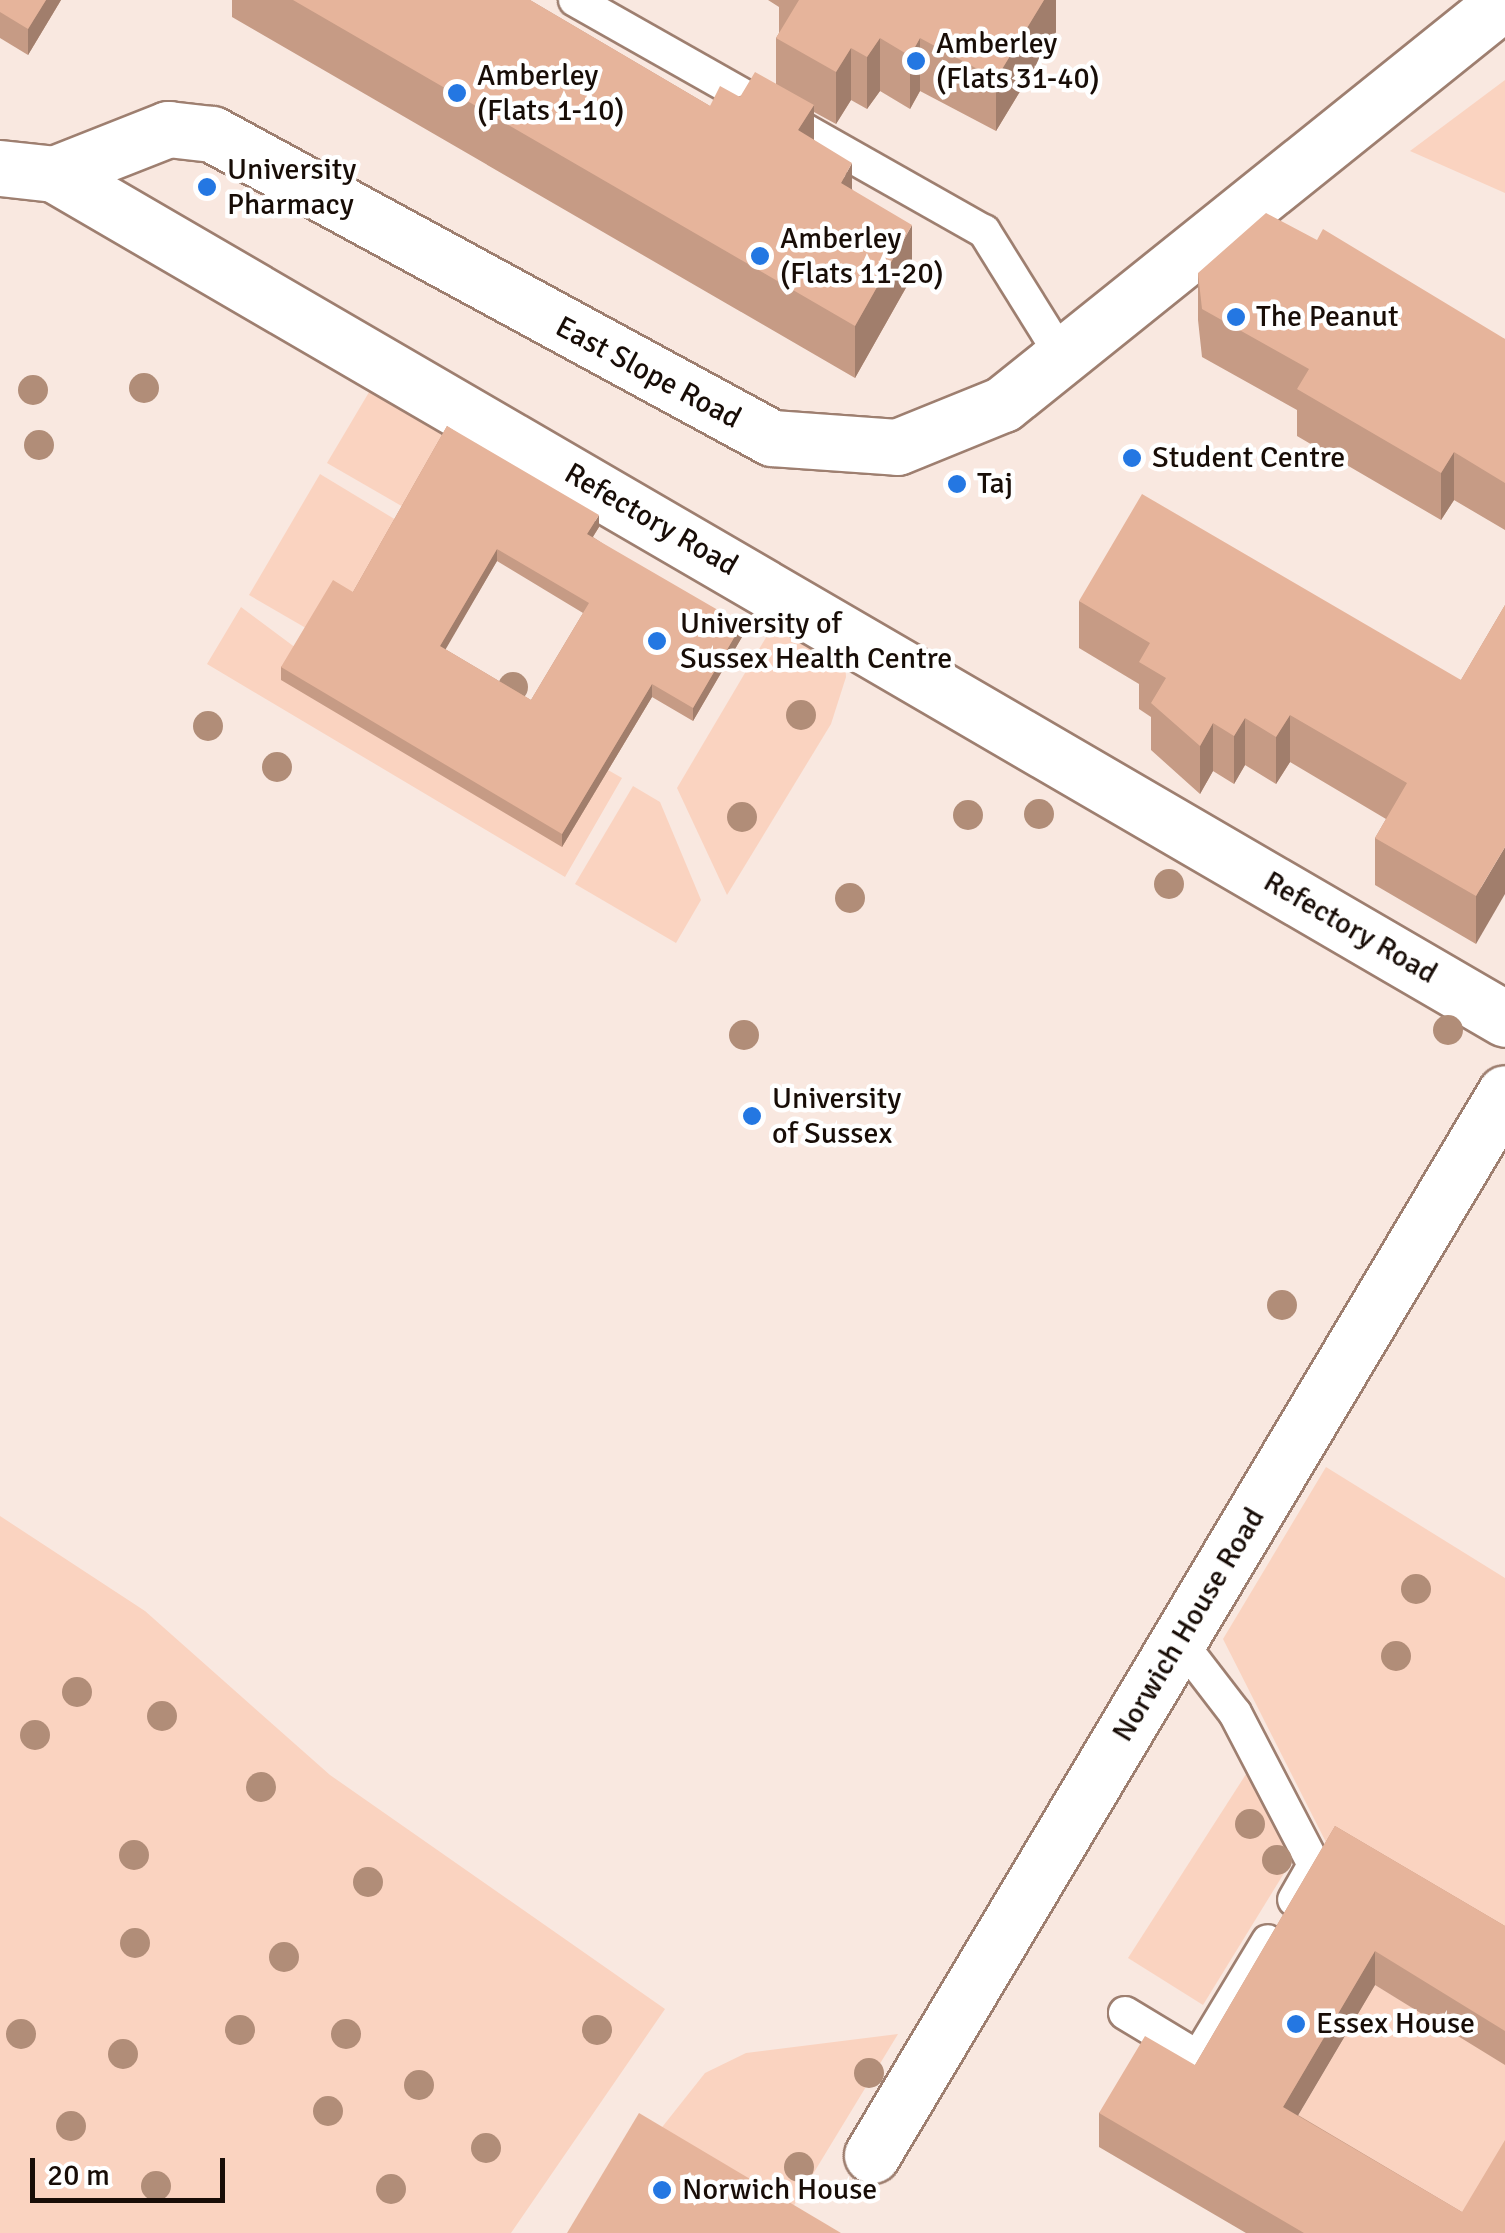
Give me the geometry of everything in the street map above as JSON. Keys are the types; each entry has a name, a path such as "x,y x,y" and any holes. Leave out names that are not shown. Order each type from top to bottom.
{"street":[{"name":"East Slope Road","path":"54,174 168,129 212,134 772,438 897,448 1003,404 1505,1"},
{"path":"0,168 54,174"},
{"name":"Refectory Road","path":"54,174 1505,1019"},
{"name":"Norwich House Road","path":"872,2156 1181,1643 1505,1093"}],"lane":[{"path":"575,0 984,231 1063,358"},
{"path":"1125,2013 1198,2057 1314,1865 1235,1713 1181,1643"}],"shaded area":[{"name":"University of Sussex","path":"0,0 1505,0 1505,2233 0,2233"},
{"path":"1505,80 1505,193 1410,151"},
{"path":"378,377 465,429 405,508 327,463"},
{"path":"320,474 401,523 353,605 311,631 249,595"},
{"path":"241,607 562,846 608,770 622,778 565,877 207,664"},
{"path":"781,612 845,662 846,677 831,724 727,895 677,788"},
{"path":"633,786 660,802 701,900 676,943 575,884"},
{"path":"1326,1467 1505,1578 1505,1960 1335,1860 1223,1639"},
{"path":"0,1516 145,1611 330,1775 665,2009 511,2233 0,2233"},
{"path":"1248,1771 1294,1857 1203,2005 1128,1958"},
{"path":"1375,1985 1505,2062 1505,2174 1470,2233 1283,2141"},
{"path":"898,2034 779,2230 644,2150 705,2073 746,2053"}],"building":[{"path":"0,0 46,0 28,29 0,12"},
{"path":"293,0 530,0 710,106 720,86 740,97 755,72 814,105 798,130 852,163 841,183 912,225 855,326"},
{"path":"799,0 1044,0 996,79 920,38 910,56 880,38 867,57 851,48 836,72 776,38"},
{"path":"1266,213 1317,240 1323,229 1505,339 1505,483 1454,452 1441,473 1297,389 1309,369 1202,309 1198,273"},
{"name":"University of Sussex Health Centre","path":"447,426 599,515 587,534 742,624 693,708 652,684 562,834 281,667 333,580 353,592","holes":["497,549 589,603 531,700 440,646"]},
{"path":"1142,494 1461,680 1505,605 1505,847 1476,896 1375,838 1407,783 1290,715 1276,737 1245,718 1234,736 1213,723 1200,746 1151,703 1166,678 1139,662 1150,643 1079,601"},
{"name":"Essex House","path":"1335,1826 1505,1926 1505,2031 1375,1951 1283,2107 1462,2212 1505,2140 1505,2233 1304,2233 1099,2113 1145,2036 1195,2065"},
{"path":"639,2113 841,2233 567,2233"}],"place":[{"name":"Amberley (Flats 31-40)","path":"916,61"},
{"name":"Amberley (Flats 1-10)","path":"457,93"},
{"name":"University Pharmacy","path":"207,187"},
{"name":"Amberley (Flats 11-20)","path":"760,256"},
{"name":"The Peanut","path":"1236,317"},
{"name":"Student Centre","path":"1132,458"},
{"name":"Taj","path":"957,484"},
{"name":"University of Sussex Health Centre","path":"657,641"},
{"name":"University of Sussex","path":"752,1116"},
{"name":"Essex House","path":"1296,2024"},
{"name":"Norwich House","path":"662,2190"}]}
